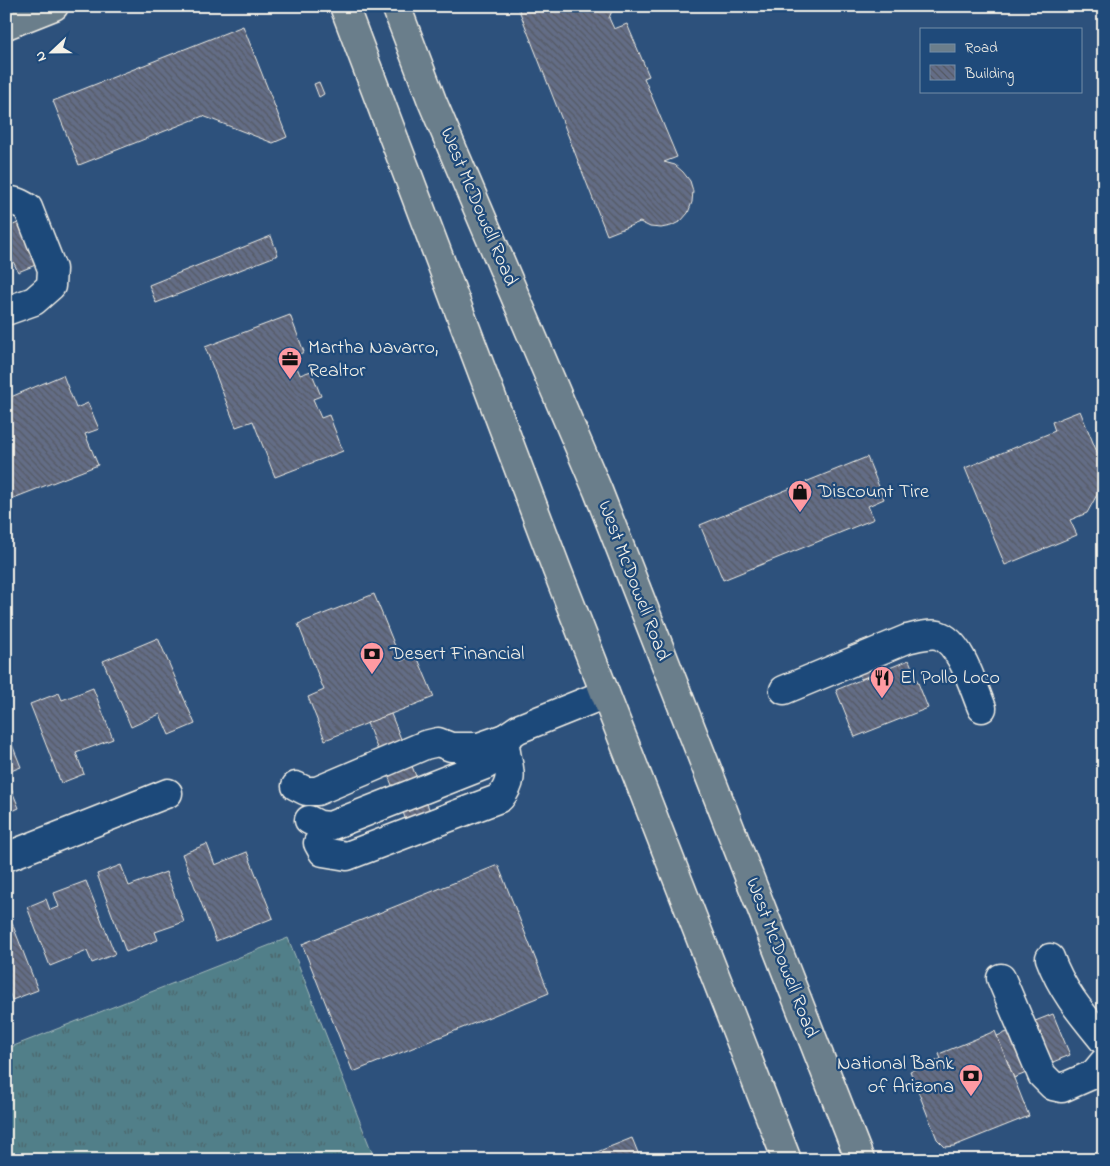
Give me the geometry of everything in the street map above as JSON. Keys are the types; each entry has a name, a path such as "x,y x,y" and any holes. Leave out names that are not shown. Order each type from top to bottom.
{"main road":[{"path":"6,25 54,6"},
{"path":"344,6 478,364 787,1160"},
{"name":"West McDowell Road","path":"396,6 432,101 598,490 860,1160"}],"street":[{"path":"6,202 20,203 28,208 52,269 51,286 34,301 6,311"},
{"path":"784,690 907,639 937,635 950,641 962,659 982,708"},
{"path":"505,744 510,771 509,787 500,798 347,856 323,852 313,831 319,825 330,826 484,765 499,757 505,744 518,729 605,694"},
{"path":"296,786 306,791 318,791 425,745 438,742 451,747 479,747 505,744"},
{"path":"6,857 168,793"},
{"path":"1050,958 1057,977 1077,1009 1104,1041"},
{"path":"1001,977 1050,1067 1067,1086 1094,1074 1104,1062"}],"green space":[{"path":"288,938 375,1160 6,1160 6,1049"}],"building":[{"path":"520,6 614,6 609,18 614,29 627,24 649,76 644,78 677,157 664,162 675,165 690,181 693,191 692,202 688,213 681,221 661,228 650,227 640,222 607,235 519,10"},
{"path":"243,26 287,137 273,143 203,116 79,165 53,101"},
{"path":"319,82 324,94 319,97 314,84"},
{"path":"25,220 43,262 18,272 6,246 6,228"},
{"path":"271,236 278,255 156,303 149,285"},
{"path":"290,315 304,352 293,357 300,375 311,371 321,396 313,399 321,418 329,415 343,451 275,477 253,421 236,427 205,347"},
{"path":"63,375 76,408 88,403 99,429 85,434 98,465 6,501 6,399"},
{"path":"1080,411 1104,469 1104,482 1087,513 1070,520 1077,535 1005,565 965,468 1055,431 1052,422"},
{"name":"Discount Tire","path":"867,457 884,499 868,506 874,519 723,580 700,525"},
{"name":"Desert Financial","path":"374,594 401,661 416,654 434,697 325,740 308,697 324,690 298,624"},
{"path":"158,638 195,724 169,735 160,714 131,727 103,661"},
{"path":"868,638 881,671 861,679 848,646"},
{"name":"El Pollo Loco","path":"909,660 928,708 855,737 836,690"},
{"path":"93,688 113,739 76,753 84,774 61,783 30,704 59,693 62,700"},
{"path":"391,714 430,811 406,820 367,723"},
{"path":"11,742 21,767 6,773 6,744"},
{"path":"6,776 19,808 6,814"},
{"path":"207,844 215,865 247,852 273,918 216,941 182,854"},
{"path":"121,865 129,886 166,872 184,922 155,932 158,940 126,952 97,874"},
{"path":"498,865 549,993 353,1072 302,944"},
{"path":"86,881 115,954 92,963 87,951 50,966 27,907 46,899 50,910 59,907 54,893"},
{"path":"8,913 38,990 12,1000 8,989 6,990 6,914"},
{"path":"1053,1014 1070,1055 1014,1078 997,1036"},
{"name":"National Bank of Arizona","path":"995,1031 1029,1116 954,1146 945,1147 937,1139 910,1071 941,1059 939,1054"},
{"path":"632,1138 641,1160 577,1160"}],"place":[{"name":"Martha Navarro, Realtor","path":"290,380"},
{"name":"Discount Tire","path":"800,513"},
{"name":"Desert Financial","path":"372,675"},
{"name":"El Pollo Loco","path":"882,699"},
{"name":"National Bank of Arizona","path":"971,1097"}]}
